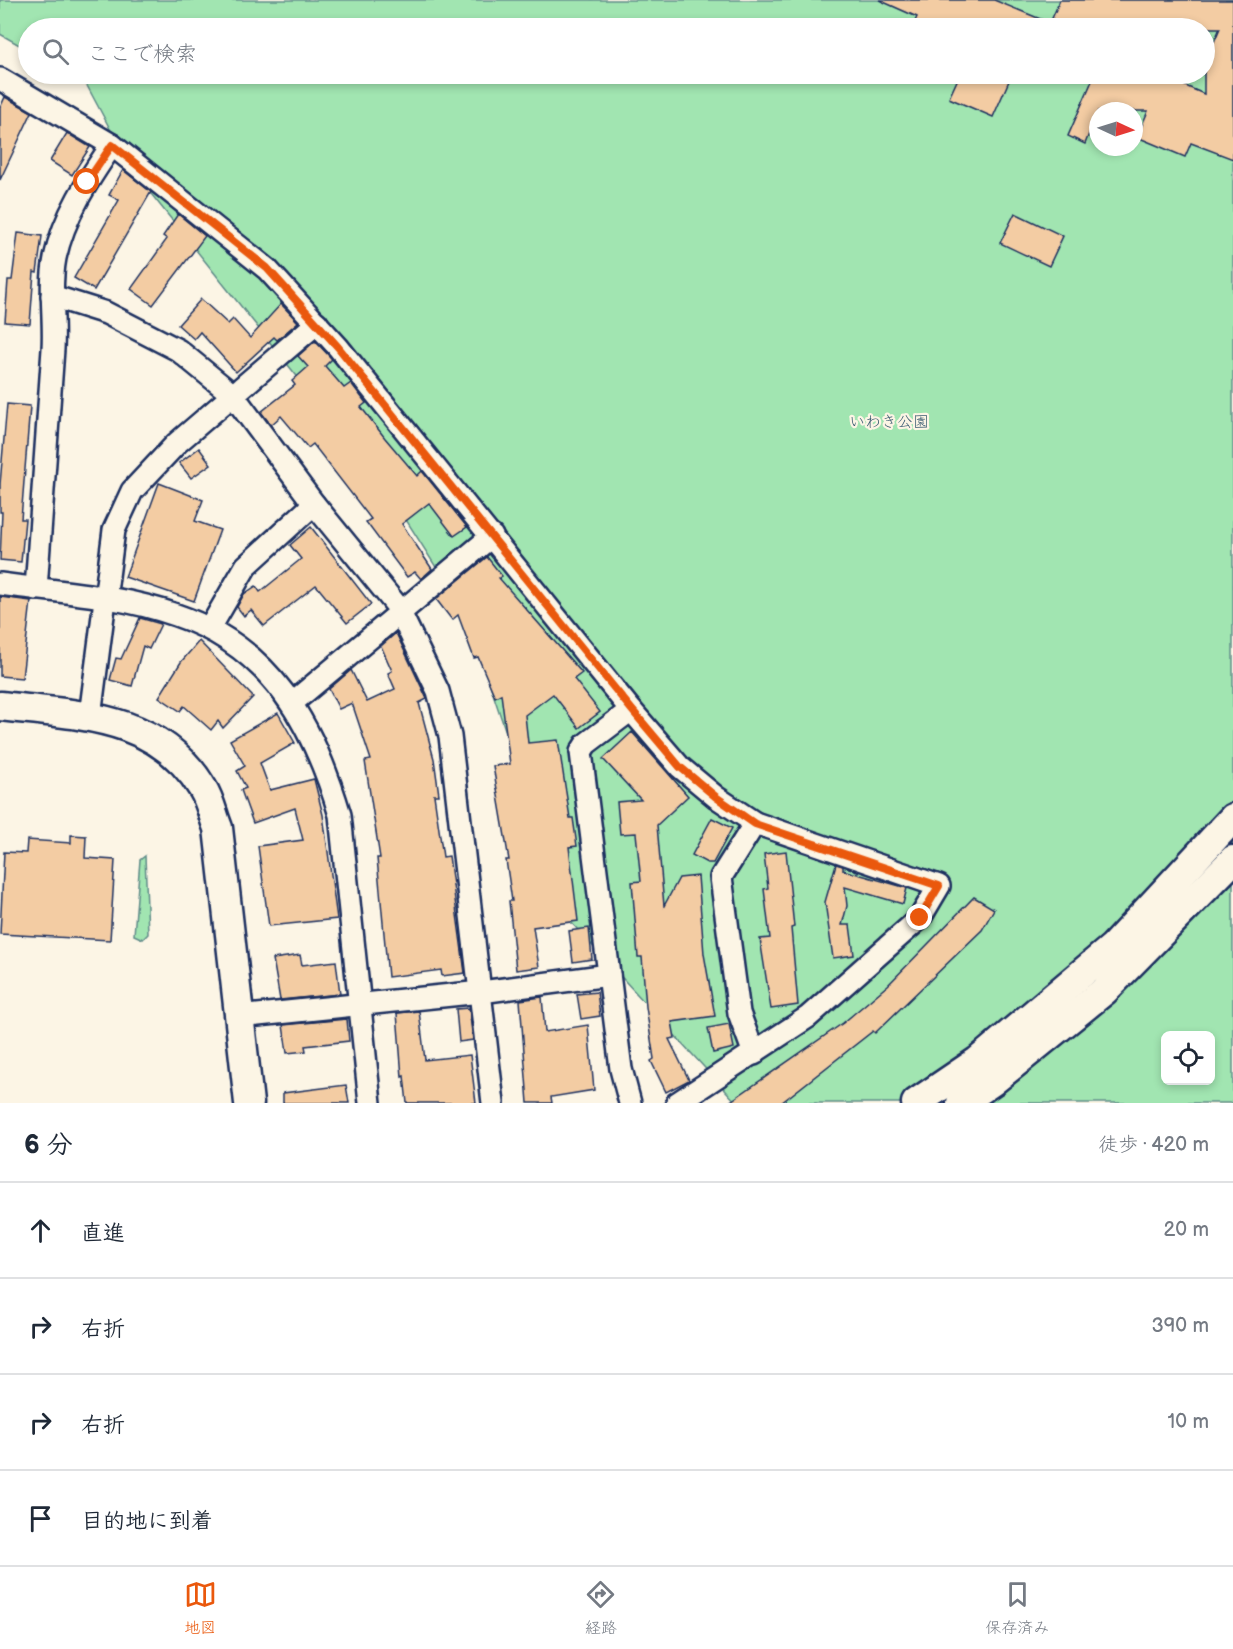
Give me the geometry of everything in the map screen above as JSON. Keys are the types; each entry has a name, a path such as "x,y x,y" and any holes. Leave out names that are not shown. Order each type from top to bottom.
{"street":[{"path":"0,79 112,145 267,268 316,323 680,767 716,797 755,824 939,886 920,918 808,1017 677,1103"},
{"path":"36,589 53,351 52,296 55,258 66,223 87,182 112,145"},
{"path":"52,296 106,314 178,350 233,395 314,504 400,612 438,691 450,736 493,1103"},
{"path":"90,716 114,530 132,491 177,443 316,323"},
{"path":"210,628 246,566 314,504"},
{"path":"292,703 492,536"},
{"path":"0,584 105,598 175,614 210,628 260,665 292,703 311,733 323,761 340,815 370,1103"},
{"path":"0,706 90,716 127,725 170,749 204,789 218,828 249,1103"},
{"path":"630,1103 621,1069 581,752 586,744 632,710"},
{"path":"916,1103 978,1061 1113,947 1233,818"},
{"path":"754,1054 739,1013 721,877 755,824"},
{"path":"961,1103 993,1081 1104,991 1227,867 1199,856"},
{"path":"238,1017 480,992 609,975"}],"green space":[{"name":"いわき公園","path":"0,0 1233,0 1233,1103 737,1103 569,920 467,616 384,485 132,170 86,84 1215,84 1215,18 18,18 18,44 0,34"},
{"path":"145,856 148,934 143,939 134,935 140,860"}],"building":[{"path":"879,0 994,0 1038,18 917,18"},
{"path":"1060,0 1233,0 1233,159 1191,143 1185,157 1143,140 1143,123 1148,111 1143,111 1143,102 1089,102 1089,134 1085,144 1068,136 1091,84 1181,84 1204,94 1204,84 1215,84 1215,40 1220,28 1215,28 1215,18 1052,18"},
{"path":"955,84 1008,84 993,117 949,98"},
{"path":"5,97 32,112 0,180 0,108"},
{"path":"67,133 90,147 72,175 50,161"},
{"path":"123,170 151,192 94,290 74,278 119,200 109,195"},
{"path":"1015,213 1063,236 1049,266 1000,243"},
{"path":"178,214 205,236 153,305 131,289 167,239 163,236"},
{"path":"18,233 42,236 37,273 34,272 30,324 5,322 8,280 12,280"},
{"path":"201,299 228,324 233,319 250,338 281,304 298,322 277,340 274,337 236,372 200,332 194,339 178,325"},
{"path":"315,341 332,359 325,366 344,388 351,383 366,403 361,407 385,438 417,476 422,471 467,527 454,536 429,503 402,524 432,569 421,579 415,572 407,577 366,522 371,519 313,444 308,448 281,416 271,425 261,412 295,385 292,381 308,367 298,356"},
{"path":"7,404 30,406 21,519 25,519 21,562 0,560 2,512 0,512 0,484"},
{"path":"199,448 211,464 191,478 179,463"},
{"path":"159,483 203,500 195,521 220,530 194,601 125,577"},
{"path":"311,527 371,604 347,623 316,585 264,626 251,610 244,616 237,607 244,594 256,586 260,592 301,559 290,545"},
{"path":"487,557 502,576 499,578 582,673 574,679 600,712 579,728 553,694 525,715 528,743 558,740 570,818 573,818 577,846 569,847 578,921 533,927 539,967 516,970 509,901 512,901 506,860 509,860 493,766 510,764 501,694 495,697 478,657 474,658 458,615 452,620 436,599"},
{"path":"0,597 31,601 22,678 0,676"},
{"path":"140,618 161,624 149,649 143,646 132,686 110,680 116,658 121,659"},
{"path":"396,633 427,699 419,703 434,759 439,795 434,795 443,857 449,856 465,973 442,976 441,970 388,977 377,858 380,858 365,761 371,760 352,703 339,709 329,689 351,670 367,702 395,689 388,673 392,671 381,646"},
{"path":"199,641 253,697 223,728 218,721 211,730 184,706 180,711 159,697 181,662"},
{"path":"278,713 295,743 260,763 270,790 314,779 323,815 337,919 269,926 258,846 303,840 295,808 253,823 241,790 246,788 237,771 245,766 230,740"},
{"path":"632,732 688,796 657,825 664,906 679,878 698,876 704,954 715,1016 672,1022 675,1038 669,1039 689,1080 666,1092 651,1061 654,1059 646,1007 642,957 638,957 632,882 641,881 636,833 620,834 617,802 641,800 603,759"},
{"path":"712,818 732,828 713,863 707,863 692,855"},
{"path":"71,835 86,836 85,858 115,860 110,940 0,934 4,852 26,853 27,840 71,843"},
{"path":"786,851 794,927 791,928 798,1005 771,1009 760,939 770,938 764,889 768,888 764,854"},
{"path":"836,864 843,866 843,870 907,888 903,904 845,887 847,906 842,925 850,925 854,955 833,958 825,902"},
{"path":"974,897 994,909 982,930 875,1033 873,1031 781,1103 728,1103 843,1023 888,985"},
{"path":"589,928 592,959 573,962 569,931"},
{"path":"300,955 302,965 336,961 340,994 280,1000 273,959"},
{"path":"597,992 600,1016 581,1019 577,994"},
{"path":"542,997 545,1032 588,1025 594,1090 551,1097 552,1103 528,1103 520,1000"},
{"path":"469,1008 473,1040 459,1042 456,1009"},
{"path":"419,1011 425,1060 470,1055 476,1103 407,1103 404,1076 402,1077 397,1013"},
{"path":"347,1019 349,1041 305,1046 306,1051 287,1053 283,1025"},
{"path":"729,1024 734,1048 713,1053 708,1028"},
{"path":"346,1085 349,1103 283,1103 283,1093"}],"route":[{"path":"87,182 112,145 267,268 338,347 680,767 716,797 755,824 939,886 920,918"}]}
